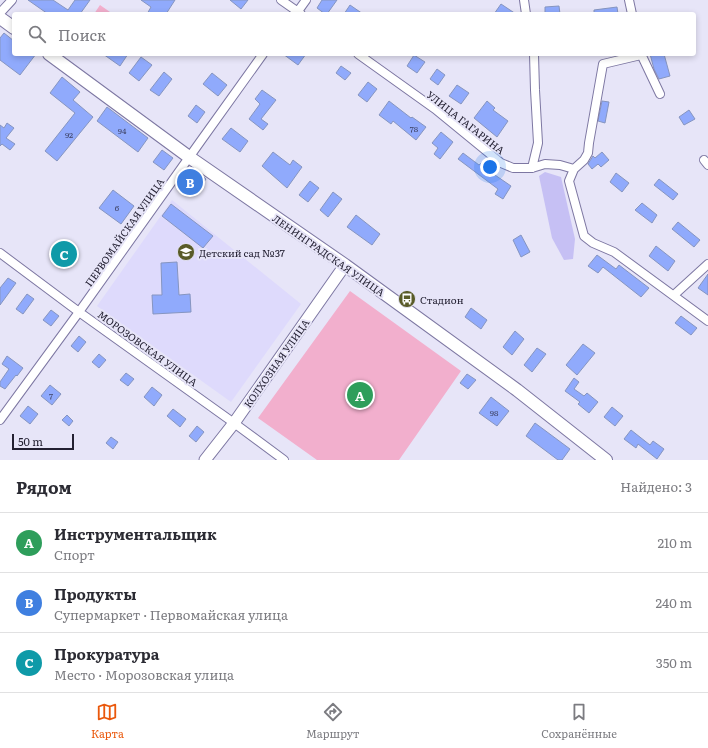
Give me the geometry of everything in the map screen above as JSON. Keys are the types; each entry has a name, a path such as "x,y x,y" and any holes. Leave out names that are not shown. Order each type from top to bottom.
{"main road":[{"path":"0,18 12,27"},
{"name":"ЛЕНИНГРАДСКАЯ УЛИЦА","path":"52,56 189,156 345,265 517,390 606,460"},
{"name":"КОЛХОЗНАЯ УЛИЦА","path":"205,460 234,422 345,265"}],"street":[{"path":"0,13 12,0"},
{"path":"281,0 297,12"},
{"path":"299,12 306,0"},
{"path":"524,0 526,12"},
{"path":"629,0 632,12"},
{"name":"ПЕРВОМАЙСКАЯ УЛИЦА","path":"0,420 80,312 189,156 262,56"},
{"name":"УЛИЦА ГАГАРИНА","path":"361,56 435,109 501,163 513,168 532,168 545,164 574,169"},
{"path":"532,168 538,144 534,56"},
{"path":"633,56 602,64 588,153 584,160 574,169 569,181 584,236 593,243 614,252 708,321"},
{"path":"642,56 660,94"},
{"name":"МОРОЗОВСКАЯ УЛИЦА","path":"0,253 234,422 284,460"},
{"path":"674,295 708,264"}],"shaded area":[{"path":"100,5 110,12 95,12"},
{"path":"545,172 561,177 575,239 573,259 564,260 552,238 539,176"},
{"name":"Детский сад №37","path":"172,200 301,304 231,402 97,306"},
{"path":"350,291 461,371 399,460 317,460 258,418"}],"building":[{"path":"28,0 53,0 68,10 75,0 90,0 81,12 45,12"},
{"path":"141,0 175,0 167,12 148,12 151,7"},
{"path":"230,0 248,0 241,9"},
{"path":"322,0 337,0 328,12 322,12 317,8"},
{"path":"501,4 513,12 495,12"},
{"path":"350,5 360,12 345,12"},
{"path":"559,6 560,12 545,12 545,7"},
{"path":"617,7 618,12 594,12 594,10"},
{"path":"4,33 12,39 12,56 34,56 20,75 0,60 0,38"},
{"path":"106,56 127,56 120,66"},
{"path":"286,56 305,56 298,65"},
{"path":"413,56 425,62 417,73 407,66"},
{"path":"651,56 665,56 670,76 659,79 654,69"},
{"path":"141,57 152,65 139,81 129,73"},
{"path":"341,66 351,73 345,80 336,73"},
{"path":"437,69 445,75 438,85 430,79"},
{"path":"164,72 172,79 159,96 150,90"},
{"path":"212,73 227,85 218,96 203,84"},
{"path":"62,77 80,92 73,100 93,117 57,161 45,151 75,113 50,93"},
{"path":"368,82 377,89 367,102 358,95"},
{"path":"457,85 469,93 461,104 449,96"},
{"path":"262,90 276,100 261,119 268,124 263,130 249,119 260,104 255,99"},
{"path":"389,101 411,118 412,117 426,127 416,140 393,121 391,124 379,115"},
{"path":"487,101 495,108 493,110 508,121 497,137 474,118"},
{"path":"602,101 609,102 605,123 598,121"},
{"path":"196,105 205,112 197,123 188,116"},
{"path":"107,107 148,138 138,152 97,121"},
{"path":"689,110 695,119 684,125 679,117"},
{"path":"7,123 14,128 6,138 15,144 10,150 2,144 0,146 0,125 4,128"},
{"path":"231,128 248,141 240,152 222,139"},
{"path":"441,132 453,142 440,159 434,154 438,148 432,143"},
{"path":"162,150 173,158 164,170 153,162"},
{"path":"273,152 290,165 293,160 302,167 287,188 262,166"},
{"path":"602,152 609,160 601,167 598,164 592,169 588,164 593,156 595,158"},
{"path":"463,153 479,165 482,162 496,173 495,175 511,186 503,199 495,194 498,189 458,159"},
{"path":"192,168 206,179 200,187 195,183 190,191 180,183"},
{"path":"616,173 629,183 622,192 610,182"},
{"path":"659,179 678,194 673,200 654,185"},
{"path":"310,181 319,188 308,202 299,195"},
{"path":"113,190 134,206 121,224 99,208"},
{"path":"333,192 342,199 328,217 320,210"},
{"path":"642,203 657,215 652,223 635,210"},
{"path":"171,204 213,236 203,248 162,216"},
{"path":"356,215 380,234 372,245 347,227"},
{"path":"678,222 700,240 694,247 672,229"},
{"path":"521,235 530,252 521,257 513,240"},
{"path":"64,240 77,250 63,268 50,258"},
{"path":"656,246 675,261 668,271 649,256"},
{"path":"597,255 616,269 619,265 649,288 641,297 603,267 598,273 588,266"},
{"path":"177,262 179,295 190,294 191,312 153,314 152,295 162,295 161,263"},
{"path":"708,274 708,295 698,288"},
{"path":"8,278 16,283 0,305 0,288"},
{"path":"27,294 34,299 23,314 16,309"},
{"path":"471,308 487,320 481,329 465,317"},
{"path":"51,310 59,316 51,326 43,320"},
{"path":"681,316 697,328 691,335 675,323"},
{"path":"515,331 524,339 512,355 503,347"},
{"path":"79,336 86,342 78,352 71,346"},
{"path":"583,344 595,353 577,375 566,365"},
{"path":"537,348 546,354 532,372 524,365"},
{"path":"99,354 106,360 99,368 92,362"},
{"path":"7,356 23,368 5,389 0,386 0,382 9,369 2,364"},
{"path":"126,373 134,379 128,386 120,380"},
{"path":"467,374 476,380 468,389 460,383"},
{"path":"574,378 579,382 574,389 584,396 587,393 598,402 589,413 578,404 580,402 565,391"},
{"path":"50,385 61,394 52,405 41,396"},
{"path":"152,387 162,395 154,406 144,397"},
{"path":"491,397 509,411 497,426 479,413"},
{"path":"28,406 38,414 30,424 20,416"},
{"path":"612,407 623,416 615,426 604,417"},
{"path":"173,409 186,419 180,427 167,416"},
{"path":"67,415 73,421 69,426 62,420"},
{"path":"535,423 570,449 562,460 558,460 526,436"},
{"path":"197,426 204,432 196,442 189,436"},
{"path":"631,430 650,445 653,441 664,449 657,459 638,444 636,448 624,439"},
{"path":"111,437 118,442 113,449 106,443"}],"place":[{"name":"Продукты","path":"190,182"},
{"name":"Детский сад №37","path":"186,252"},
{"name":"Прокуратура","path":"64,254"},
{"name":"Стадион","path":"407,299"},
{"name":"Инструментальщик","path":"360,395"}]}
